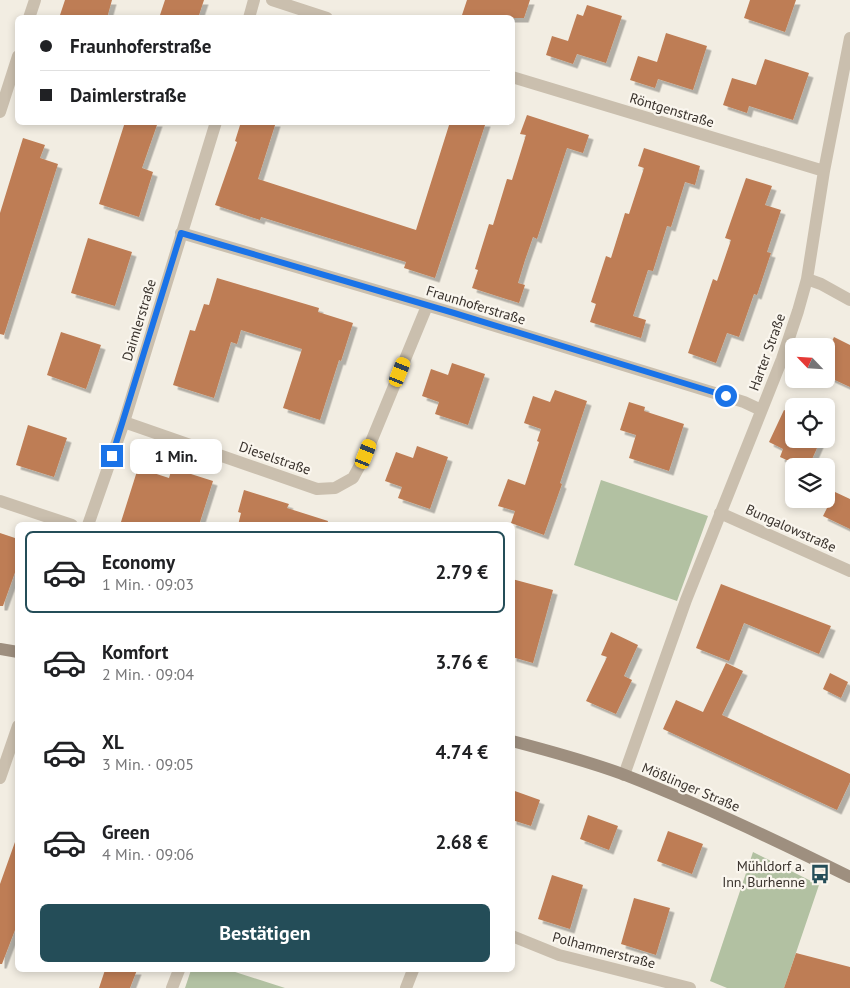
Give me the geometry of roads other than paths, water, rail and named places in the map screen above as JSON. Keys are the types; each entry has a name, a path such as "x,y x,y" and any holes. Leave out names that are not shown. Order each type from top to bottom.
{"street":[{"path":"30,15 35,0"},
{"path":"250,15 254,0"},
{"path":"272,0 317,15"},
{"name":"Harter Straße","path":"624,775 683,609 782,359 798,311 807,279 824,172 850,38"},
{"path":"0,112 15,65"},
{"name":"Röntgenstraße","path":"515,78 824,172"},
{"name":"Daimlerstraße","path":"89,522 124,422 215,125"},
{"name":"Fraunhoferstraße","path":"181,233 744,402 762,410"},
{"path":"807,279 821,284 850,300"},
{"name":"Dieselstraße","path":"124,422 317,489 336,488 353,478 366,454 427,306"},
{"path":"0,501 63,522"},
{"name":"Bungalowstraße","path":"720,512 850,571"},
{"path":"0,648 15,651"},
{"path":"0,778 15,735"},
{"name":"Mößlinger Straße","path":"515,742 571,757 624,775 696,804 850,877"},
{"name":"Polhammerstraße","path":"515,937 559,955 690,988"},
{"path":"172,988 178,972"},
{"path":"406,988 412,972"}],"place":[{"name":"Mühldorf a. Inn, Burhenne","path":"820,874"}]}
